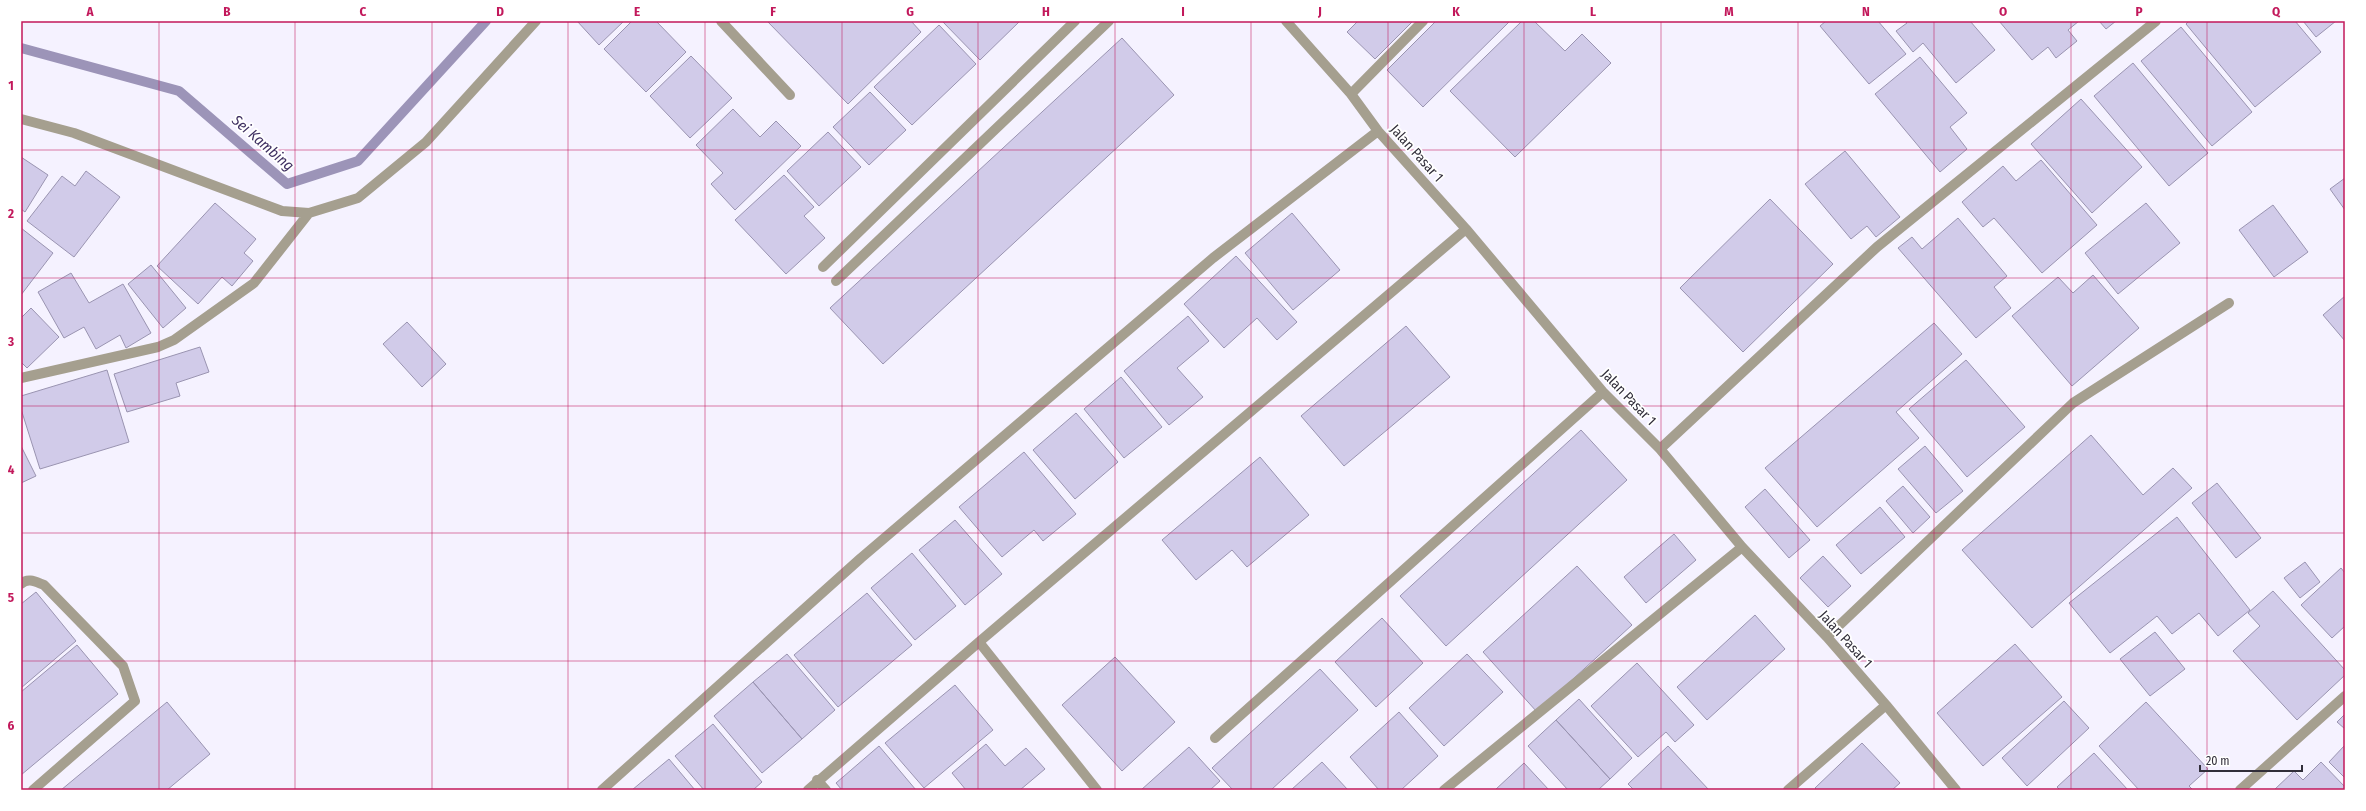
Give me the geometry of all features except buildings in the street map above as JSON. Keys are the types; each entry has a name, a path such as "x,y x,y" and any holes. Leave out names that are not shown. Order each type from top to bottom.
{"street":[{"path":"21,119 74,133 282,211 309,213 358,198 426,142 536,21"},
{"path":"722,21 790,95"},
{"path":"823,267 1075,21"},
{"path":"836,281 1109,21"},
{"name":"Jalan Pasar 1","path":"1286,21 1351,94 1378,131 1466,229 1603,392 1660,449 1742,547 1827,637 1886,705 1956,790"},
{"path":"1351,94 1423,21"},
{"path":"1660,449 1877,247 2156,21"},
{"path":"602,790 862,558 1213,258 1378,131"},
{"path":"21,378 158,347 174,340 254,283 309,213"},
{"path":"808,790 817,780 978,642 1466,229"},
{"path":"1827,637 2072,403 2229,302"},
{"path":"1215,738 1603,392"},
{"path":"1444,790 1742,547"},
{"path":"21,584 25,581 31,580 44,585 55,595 123,666 134,701 32,790"},
{"path":"978,642 1097,790"},
{"path":"2240,790 2345,696"},
{"path":"1788,790 1886,705"},
{"path":"817,780 826,790"}],"waterway":[{"name":"Sei Kambing","path":"21,48 179,91 287,184 358,161 486,21"}]}
